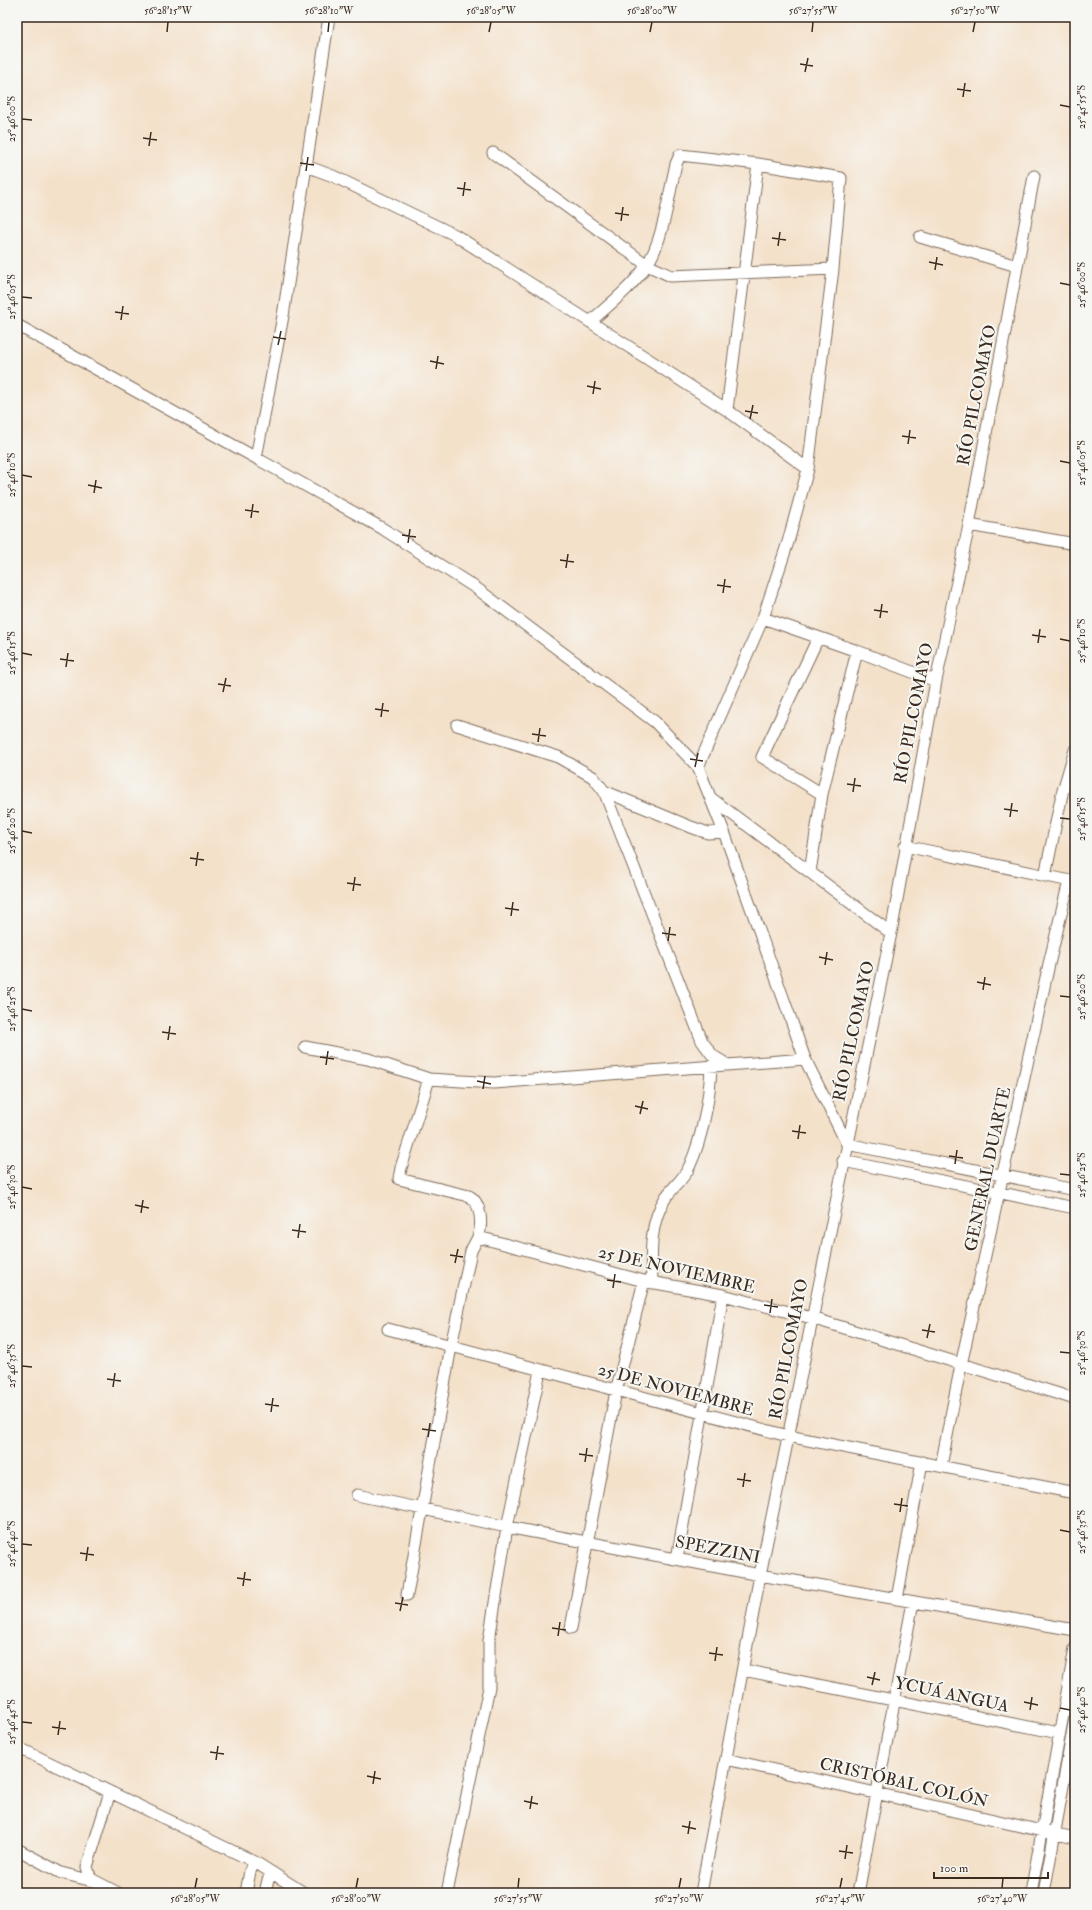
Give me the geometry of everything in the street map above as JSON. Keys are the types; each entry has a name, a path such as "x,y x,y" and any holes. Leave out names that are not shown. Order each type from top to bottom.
{"street":[{"path":"256,458 283,316 329,17"},
{"path":"493,153 647,265 672,276 833,269"},
{"path":"590,322 625,291 647,265 658,239 676,164 680,155 758,164 842,178 833,269 808,469 788,542 763,618 698,767"},
{"path":"728,410 758,164"},
{"path":"306,166 333,176 455,235 728,410 808,469"},
{"name":"RÍO PILCOMAYO","path":"701,1893 760,1575 843,1161 891,933 905,846 936,681 969,525 1034,176"},
{"path":"920,237 1017,266"},
{"path":"17,325 380,527 476,588 656,722 698,767 724,832 805,1059 847,1144 1075,1190"},
{"path":"969,525 1075,544"},
{"path":"763,618 818,638 857,650 936,681"},
{"path":"818,638 762,757 822,794"},
{"path":"810,872 822,794 857,650"},
{"path":"457,725 558,757 593,777 604,790 702,1041 713,1056 728,1065"},
{"path":"1045,876 1062,794 1075,750"},
{"path":"604,790 708,833 724,832"},
{"path":"711,799 891,933"},
{"path":"905,846 1072,882"},
{"name":"GENERAL DUARTE","path":"941,1466 961,1365 1004,1175 1049,964 1072,882"},
{"path":"305,1047 368,1059 429,1079 494,1083 805,1059"},
{"path":"571,1628 616,1391 648,1282 651,1244 658,1214 665,1198 690,1167 703,1121 711,1067"},
{"path":"407,1595 450,1346 471,1251 478,1237 480,1216 478,1206 474,1198 451,1190 399,1179 401,1168 429,1079"},
{"path":"843,1161 1075,1208"},
{"name":"25 DE NOVIEMBRE","path":"478,1237 648,1282 723,1296 812,1318 1075,1399"},
{"path":"677,1559 723,1296"},
{"name":"25 DE NOVIEMBRE","path":"388,1329 540,1371 788,1436 1075,1493"},
{"path":"447,1893 489,1687 489,1640 507,1527 540,1371"},
{"path":"897,1599 922,1462"},
{"name":"SPEZZINI","path":"357,1495 507,1527 760,1575 1075,1630"},
{"path":"858,1893 913,1602"},
{"path":"1030,1893 1075,1648"},
{"name":"YCUÁ ANGUA","path":"743,1670 1060,1733"},
{"path":"1044,1893 1075,1718"},
{"path":"17,1748 255,1862 304,1893"},
{"name":"CRISTÓBAL COLÓN","path":"726,1759 1042,1832 1055,1833 1075,1838"},
{"path":"93,1880 87,1873 87,1866 110,1792"},
{"path":"17,1849 61,1873 93,1880 118,1893"},
{"path":"246,1893 250,1871 255,1862"},
{"path":"265,1893 268,1880 273,1873"}]}
